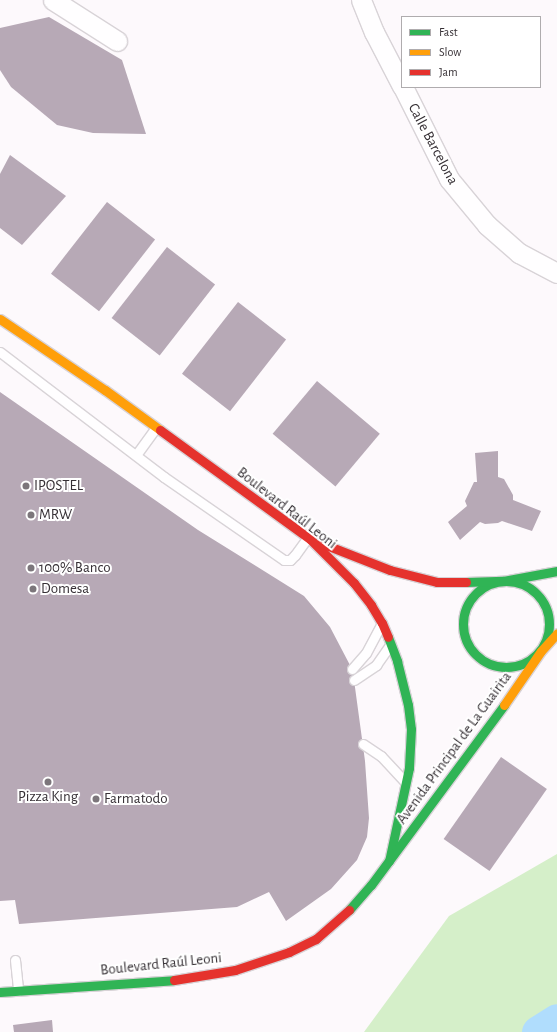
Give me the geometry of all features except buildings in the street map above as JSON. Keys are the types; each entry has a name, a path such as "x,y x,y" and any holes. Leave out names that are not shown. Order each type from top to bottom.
{"main road":[{"name":"Boulevard Raúl Leoni","path":"0,319 156,427 309,538 354,583 371,605 382,623 403,680 411,729 411,754 389,861 371,885 343,916 316,939 260,963 235,970 173,980 0,992"},
{"name":"Avenida Principal de La Guairita","path":"309,538 412,577 437,582 503,582 522,584 539,596 544,604 549,623 548,633 540,651 524,663 504,667 485,662 471,649 466,640 463,620 470,602 484,588 503,582 557,571"},
{"name":"Avenida Principal de La Guairita","path":"389,861 497,715 540,651 557,633"}],"street":[{"path":"53,0 117,40"},
{"name":"Calle Barcelona","path":"361,0 374,32 401,84"},
{"name":"Calle Barcelona","path":"403,88 449,180 487,225 519,253 557,273"}],"lane":[{"path":"0,352 136,455 284,560 290,560 309,538"},
{"path":"136,455 156,427"},
{"path":"352,669 366,653 382,623"},
{"path":"354,680 376,665 391,644"},
{"path":"363,744 381,756 406,783"},
{"path":"15,960 18,991"}],"green space":[{"path":"557,854 557,1032 364,1032 449,916"}],"waterway":[{"path":"538,1032 557,1020"}],"traffic: fast":[{"path":"466,582 503,581 557,571"},
{"path":"506,581 522,584 530,588 542,600 546,608 549,624 546,640 542,648 530,660 522,664 506,667 490,664 482,660 470,648 466,640 463,624 466,608 470,600 482,588 490,584 506,581"},
{"path":"388,637 397,661 408,705 411,729 409,768 389,861"},
{"path":"349,910 371,885 504,705"},
{"path":"0,992 174,980"}],"traffic: slow":[{"path":"0,319 105,390 160,430"},
{"path":"504,705 541,651 557,633"}],"traffic: jam":[{"path":"160,430 310,539 354,583 371,605 382,623 388,637"},
{"path":"321,543 390,570 437,582 466,582"},
{"path":"174,980 235,970 289,952 316,939 349,910"}],"place":[{"name":"IPOSTEL","path":"26,486"},
{"name":"MRW","path":"31,515"},
{"name":"100% Banco","path":"31,568"},
{"name":"Domesa","path":"33,589"},
{"name":"Pizza King","path":"48,782"},
{"name":"Farmatodo","path":"96,799"}]}
